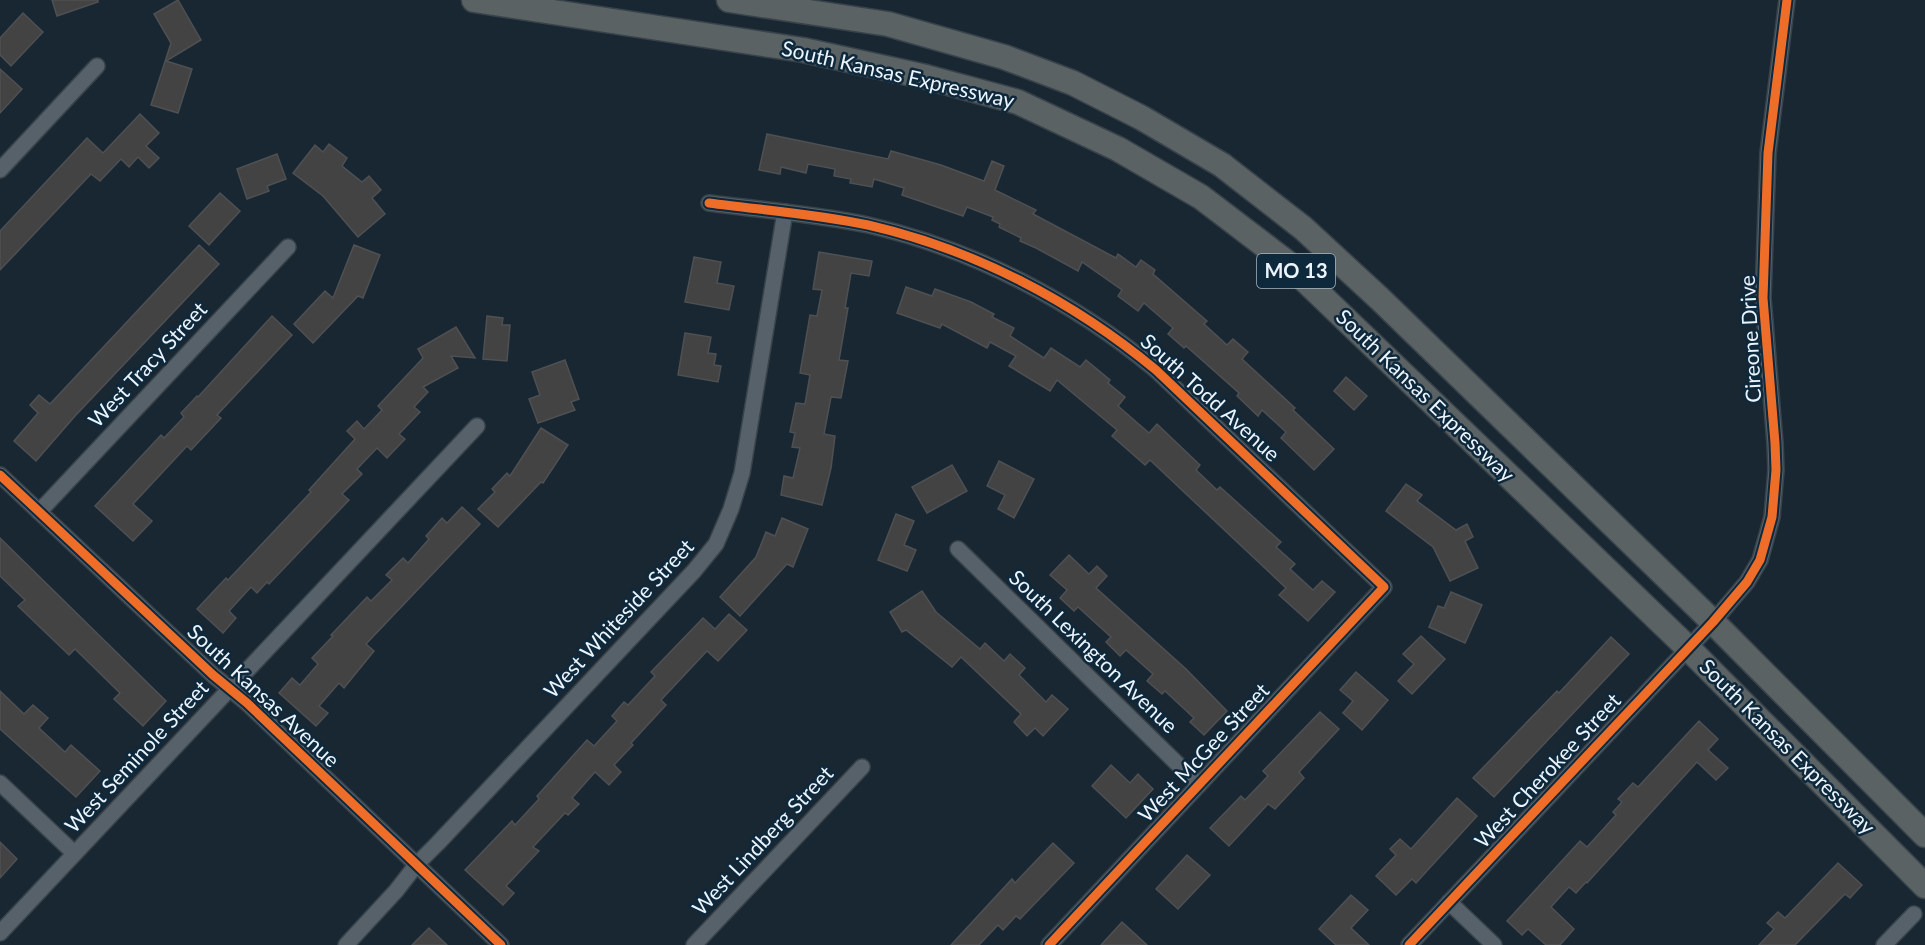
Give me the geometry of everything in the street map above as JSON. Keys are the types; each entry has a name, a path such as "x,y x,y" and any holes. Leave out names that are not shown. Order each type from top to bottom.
{"main road":[{"name":"South Kansas Expressway","path":"474,0 803,50 926,77 1018,102 1118,149 1201,197 1285,261 1688,648 1925,886"},
{"name":"South Kansas Expressway","path":"729,0 888,24 1004,57 1072,82 1142,118 1222,165 1303,228 1380,299 1713,622 1925,835"}],"street":[{"name":"Cireone Drive","path":"1713,622 1747,582 1760,560 1772,517 1776,470 1764,287 1768,153 1787,0"},
{"path":"0,170 97,66"},
{"name":"South Todd Avenue","path":"709,203 868,225 941,247 1008,275 1096,325 1125,344 1186,396 1384,587"},
{"name":"West Whiteside Street","path":"346,945 396,891 417,864 686,579 716,544 732,509 742,473 785,212"},
{"name":"West Tracy Street","path":"39,512 288,247"},
{"name":"West Seminole Street","path":"0,933 477,426"},
{"name":"South Kansas Avenue","path":"0,475 230,690 247,703 501,945"},
{"name":"South Lexington Avenue","path":"958,549 1199,784"},
{"name":"West McGee Street","path":"1049,945 1384,587"},
{"name":"West Cherokee Street","path":"1409,945 1713,622"},
{"name":"West Lindberg Street","path":"694,945 862,767"},
{"path":"0,783 74,854"},
{"path":"1449,902 1494,945"},
{"path":"1884,945 1914,914"}],"building":[{"path":"52,0 98,0 98,2 57,16"},
{"path":"178,0 201,40 166,61 192,69 178,113 151,105 171,43 154,14"},
{"path":"23,13 43,32 11,66 0,55 0,38"},
{"path":"0,69 22,89 0,113"},
{"path":"140,114 159,133 146,146 159,158 149,168 138,157 129,167 121,159 100,181 91,174 0,270 0,231 87,138 103,153"},
{"path":"767,134 888,159 891,151 941,165 984,181 992,161 1004,166 995,190 1036,210 1033,214 1116,258 1118,254 1136,267 1141,260 1155,270 1153,274 1207,321 1204,324 1227,345 1233,339 1248,352 1242,359 1295,408 1293,410 1334,449 1314,470 1281,438 1286,432 1262,410 1258,416 1237,396 1239,393 1186,346 1184,348 1168,334 1173,328 1144,303 1138,311 1118,296 1122,290 1082,262 1078,271 1020,241 1021,238 999,227 1000,224 992,220 993,217 967,207 963,216 902,195 904,188 874,179 872,187 850,183 851,179 834,176 835,169 808,164 806,173 781,167 780,174 759,170"},
{"path":"329,144 347,158 342,166 362,182 369,176 381,190 372,198 385,214 358,237 323,196 293,173 315,145 323,152"},
{"path":"277,154 286,179 267,186 269,191 247,199 237,169"},
{"path":"220,193 240,211 209,245 189,226"},
{"path":"199,245 219,264 75,416 36,461 14,441 38,413 30,405 39,395 50,404"},
{"path":"354,245 380,255 363,298 358,296 313,343 294,324 325,291 333,298"},
{"path":"819,252 872,261 869,276 851,273 845,308 848,308 839,360 848,361 841,398 831,397 824,434 835,436 831,468 822,505 781,495 784,476 793,478 800,448 792,447 795,433 790,432 796,403 805,404 810,375 800,373 810,315 817,316 822,290 813,289"},
{"path":"694,257 721,262 717,283 734,286 729,310 685,302"},
{"path":"906,287 932,296 935,289 971,302 994,314 992,317 1014,328 1010,336 1044,358 1051,348 1080,367 1086,360 1110,380 1108,383 1125,397 1118,406 1149,433 1157,424 1200,465 1196,470 1217,490 1220,487 1281,542 1276,547 1295,564 1290,569 1313,590 1322,581 1335,592 1308,621 1279,595 1286,588 1150,460 1145,465 1112,436 1117,430 1057,380 1050,391 1009,366 1016,356 990,342 987,348 942,324 940,328 897,313"},
{"path":"272,316 292,335 217,415 221,418 191,450 187,446 133,504 152,521 133,541 95,506 161,435 164,438 184,417 181,413"},
{"path":"487,316 503,318 502,325 510,325 507,361 483,359"},
{"path":"456,327 475,358 451,356 458,368 423,387 428,392 414,407 420,412 399,434 405,439 387,458 377,448 357,469 362,474 342,494 349,500 269,584 267,582 257,593 251,587 229,611 236,618 223,633 197,609 226,578 228,580 311,492 309,490 355,439 347,431 357,421 364,429 382,410 378,406 423,358 418,349"},
{"path":"685,333 711,337 708,353 716,354 714,365 721,366 718,382 678,375"},
{"path":"565,360 579,399 571,402 575,410 538,423 529,399 540,395 532,372"},
{"path":"1346,377 1367,396 1354,410 1334,391"},
{"path":"541,428 568,445 543,483 541,482 498,527 478,509 495,492 492,489 507,473 510,476"},
{"path":"999,461 1034,479 1014,518 998,509 1005,495 987,486"},
{"path":"952,465 967,491 927,513 912,487"},
{"path":"1406,484 1422,495 1417,501 1456,530 1467,524 1473,537 1465,541 1478,568 1450,581 1433,547 1386,511"},
{"path":"462,507 480,524 366,644 374,651 344,688 339,683 319,706 328,713 316,726 279,693 292,678 300,685 318,664 312,658 333,636 331,635 367,597 371,601 392,580 386,575 403,558 408,563 429,539 426,536 442,518 447,523"},
{"path":"896,514 914,521 904,545 916,550 907,571 878,560"},
{"path":"782,518 808,529 793,567 787,564 740,616 720,597 756,557 766,532 775,536"},
{"path":"0,538 166,701 143,726 114,699 120,693 75,649 69,655 18,606 25,600 0,576"},
{"path":"1069,555 1089,574 1097,566 1107,576 1096,588 1186,669 1227,711 1204,735 1190,722 1194,718 1165,691 1162,694 1147,681 1153,674 1126,650 1120,656 1106,642 1111,637 1078,607 1074,611 1060,598 1067,590 1050,575"},
{"path":"922,591 936,612 980,649 985,643 1004,661 1010,654 1025,668 1019,675 1046,702 1052,695 1068,709 1043,736 1035,728 1027,736 1014,722 1021,714 961,657 952,667 906,630 902,632 890,612"},
{"path":"1451,592 1482,605 1465,643 1429,627 1438,606 1444,608"},
{"path":"729,614 747,630 718,661 707,651 661,700 666,705 614,765 621,772 609,785 595,772 572,798 579,804 568,815 565,813 533,847 539,851 506,886 514,893 503,905 465,870 512,821 515,825 539,799 537,796 587,740 594,746 617,721 612,716 624,702 628,705 655,676 651,672 703,618 715,629"},
{"path":"1421,636 1445,659 1412,694 1398,681 1414,664 1403,654"},
{"path":"1611,637 1629,654 1494,797 1473,778 1557,691 1559,693"},
{"path":"1356,672 1388,700 1362,730 1343,713 1353,701 1340,690"},
{"path":"0,691 24,714 33,705 48,718 39,728 65,752 71,745 100,771 76,797 0,729"},
{"path":"1320,712 1339,729 1299,772 1304,778 1275,809 1268,804 1229,846 1210,828 1241,796 1245,800 1268,776 1263,771"},
{"path":"1699,721 1718,739 1708,750 1728,768 1716,780 1697,762 1587,883 1576,893 1569,887 1551,907 1574,929 1560,945 1546,945 1528,929 1522,935 1507,921 1580,841 1587,847 1616,815 1613,812 1622,802 1618,799 1633,783 1638,787"},
{"path":"1111,765 1130,783 1138,774 1153,789 1126,818 1092,786"},
{"path":"1457,798 1477,816 1416,883 1412,879 1396,895 1376,876 1396,855 1390,849 1400,839 1411,849"},
{"path":"0,842 17,859 0,878"},
{"path":"1053,843 1074,863 1020,919 1016,916 1003,930 998,925 979,945 951,945 1012,879 1015,883"},
{"path":"1187,855 1210,875 1178,909 1156,889"},
{"path":"1838,863 1862,885 1850,898 1845,894 1795,945 1759,945 1774,929 1767,923 1778,912 1785,918"},
{"path":"1351,895 1368,910 1351,928 1369,945 1336,945 1319,929"},
{"path":"1122,922 1147,945 1101,945"},
{"path":"429,928 447,945 412,945"}],"cycle path":[{"path":"1409,945 1713,622 1747,582 1760,560 1772,517 1776,470 1763,298 1768,153 1787,0"},
{"path":"709,203 829,218 907,235 983,263 1056,300 1124,345 1156,370 1384,587 1049,945"},
{"path":"0,475 213,675 247,703 501,945"}]}
